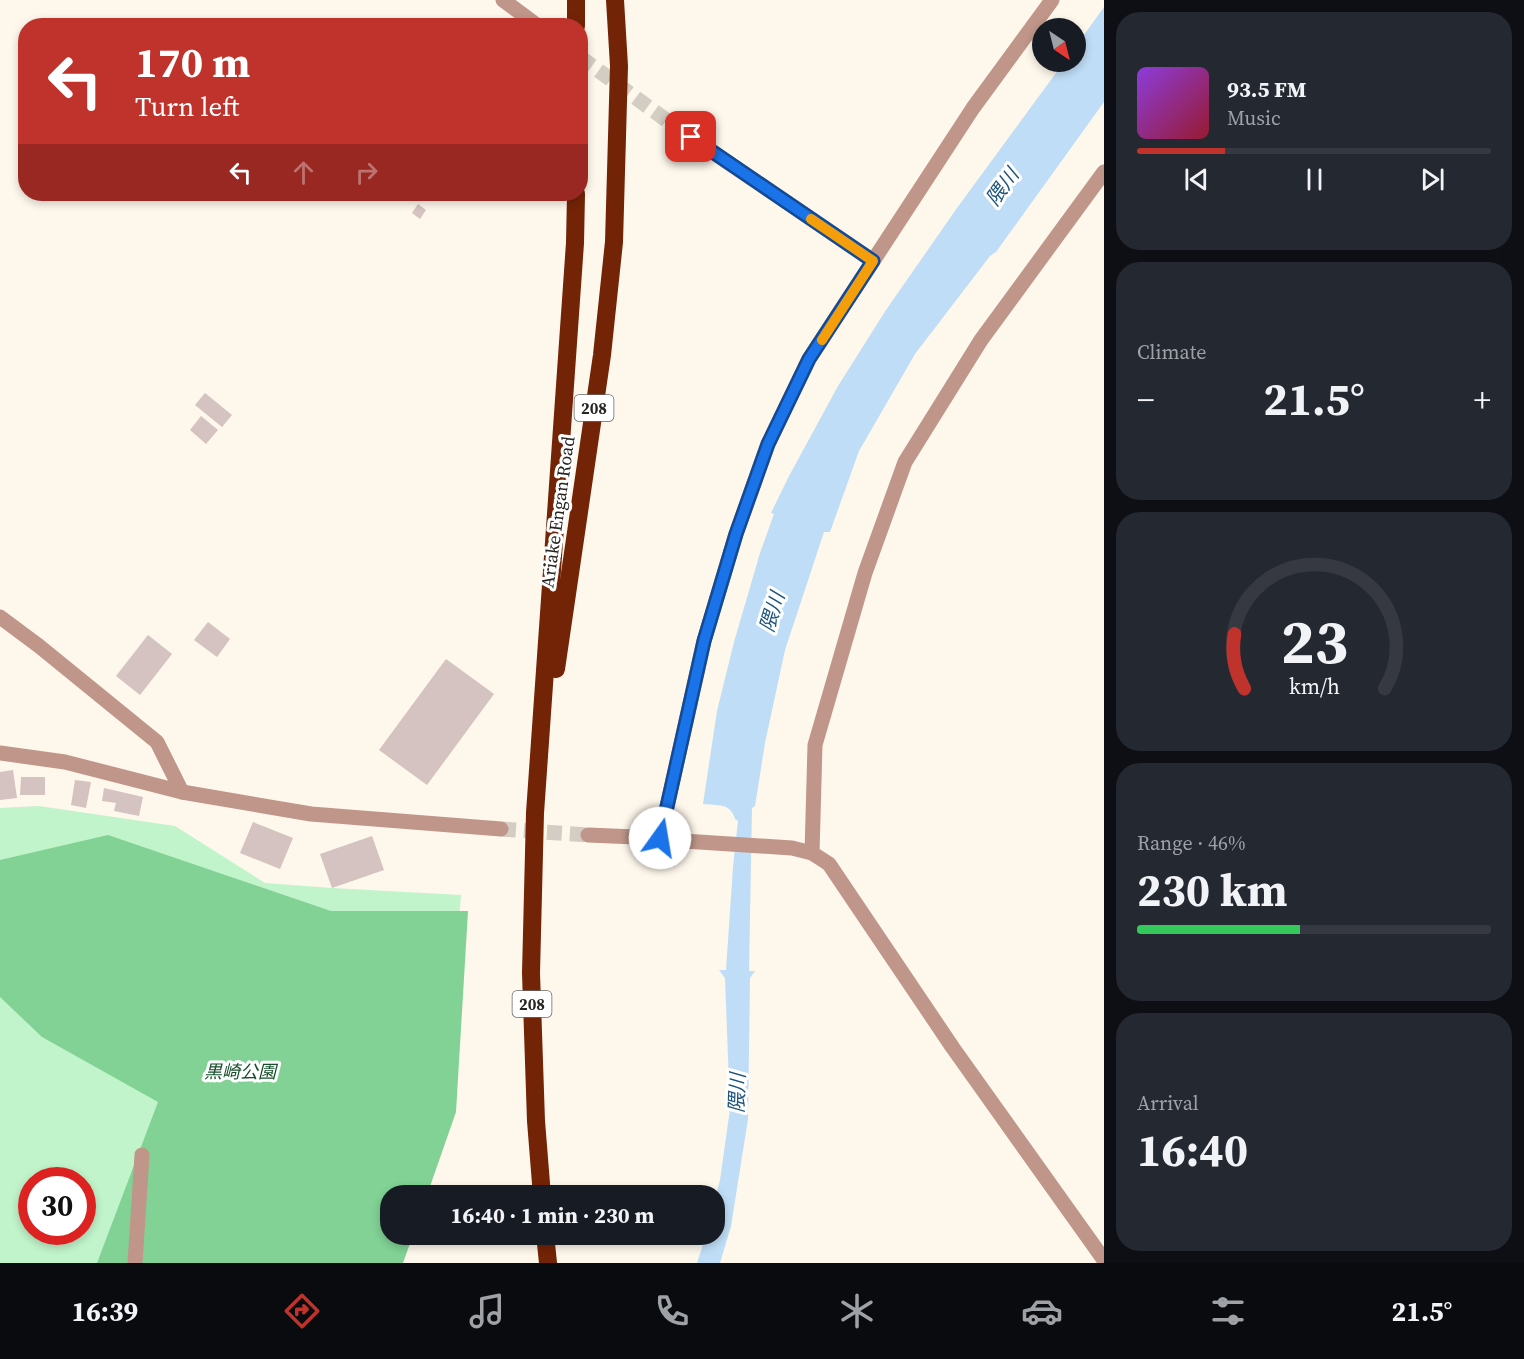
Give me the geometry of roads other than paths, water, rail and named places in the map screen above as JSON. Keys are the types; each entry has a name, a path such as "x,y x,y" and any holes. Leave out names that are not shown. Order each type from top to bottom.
{"highway":[{"path":"576,0 576,18"},
{"name":"Ariake Engan Road","path":"536,813 602,355 614,242 619,66 615,0"},
{"name":"Ariake Engan Road","path":"541,1185 536,1121 531,973 536,813 576,201"},
{"path":"546,1245 548,1263"}],"street":[{"path":"503,0 527,18"},
{"path":"660,838 704,641 736,534 768,444 809,359 973,108 1052,0"},
{"path":"673,125 873,261"},
{"path":"812,853 815,745 865,573 905,462 981,340 1104,172"},
{"path":"0,617 157,742 182,792"},
{"path":"0,753 65,762 182,792 311,814 501,829"},
{"path":"588,835 792,848 812,853 829,864 953,1048 1104,1260"},
{"path":"135,1263 142,1155"}],"water":[{"name":"隈川","path":"1104,7 1104,102 996,252 990,256 915,354 859,451 830,532 824,532 785,650 765,743 755,806 752,808 749,971 755,971 750,978 748,1119 731,1226 720,1263 697,1263 703,1245 725,1245 725,1185 719,1185 730,1109 725,978 719,970 726,970 738,821 727,807 703,804 717,711 734,642 774,514 771,513 838,386 886,310 957,208 1057,72 1086,72 1086,32"}],"tunnel":[{"path":"588,63 673,125"},
{"path":"501,829 588,835"}],"park label":[{"name":"黒崎公園","path":"240,1072"}]}
